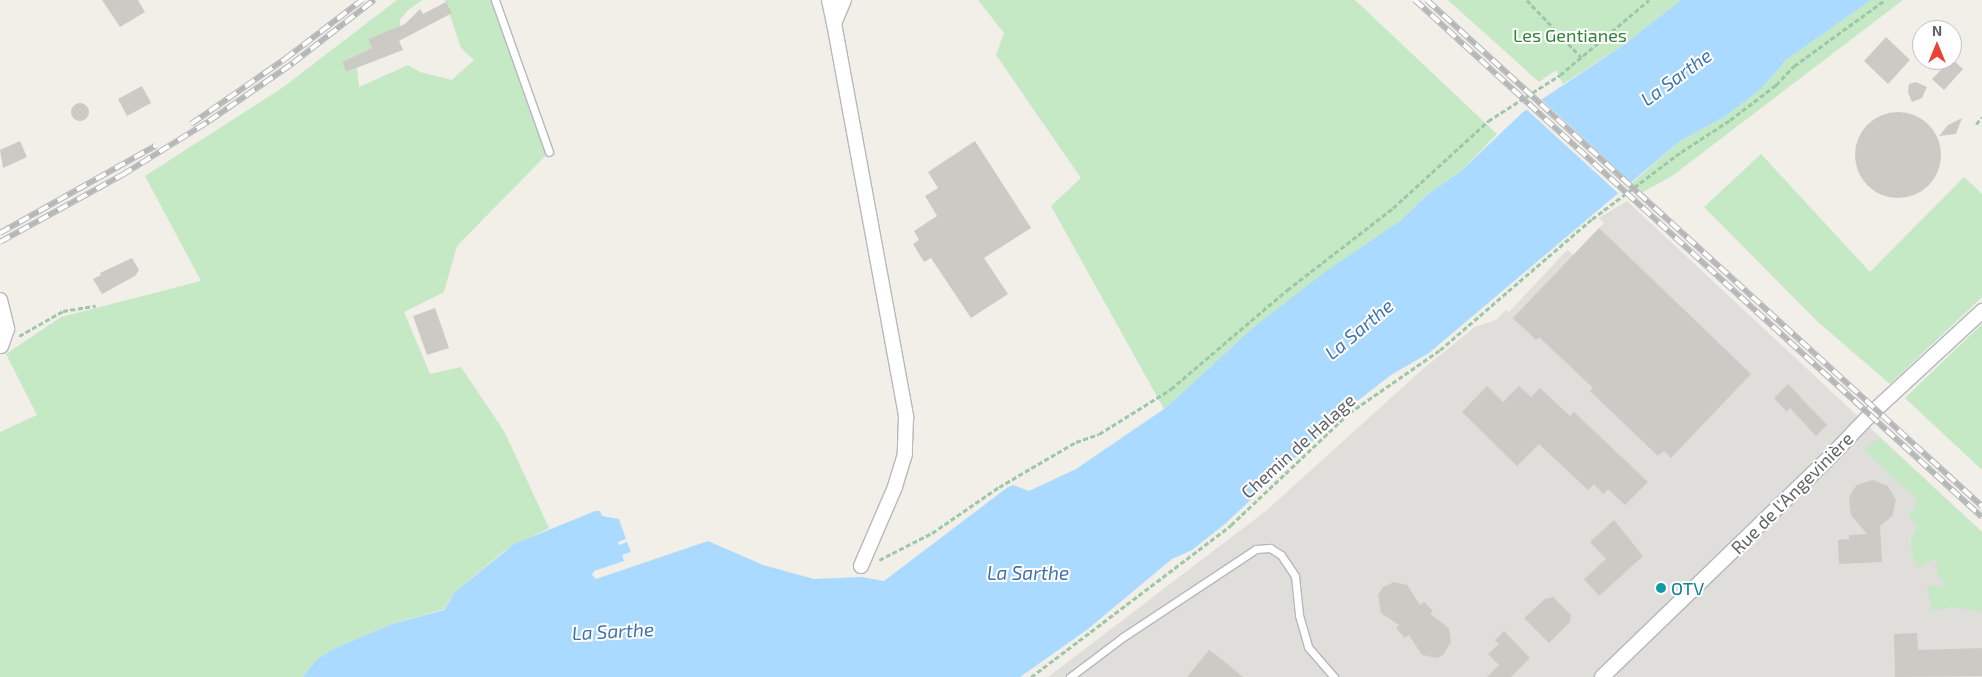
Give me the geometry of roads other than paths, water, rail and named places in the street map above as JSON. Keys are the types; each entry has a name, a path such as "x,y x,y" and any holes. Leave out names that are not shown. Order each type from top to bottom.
{"street":[{"path":"828,0 906,417 905,454 895,487 864,560"},
{"path":"834,24 844,0"},
{"path":"0,300 7,329 1,346"},
{"name":"Rue de l'Angevinière","path":"1602,677 1826,462 1873,412 1982,311"}],"lane":[{"path":"495,0 549,152"},
{"path":"1070,677 1123,637 1256,549 1270,548 1281,555 1295,576 1299,615 1308,647 1334,677"}],"water":[{"name":"La Sarthe","path":"1681,0 1871,0 1786,60 1761,89 1726,116 1680,141 1429,353 1391,375 1347,409 1225,524 1192,550 1172,559 1088,629 1020,677 303,677 316,660 333,649 392,624 444,610 455,592 514,544 595,511 600,511 602,516 619,519 626,539 618,542 619,545 627,542 631,552 622,555 624,561 594,571 592,575 596,579 708,541 763,565 814,579 861,577 884,581 1008,487 1013,485 1029,491 1076,469 1164,409 1254,327 1325,272 1400,221 1427,195 1461,171 1523,112 1622,46"}],"railway":[{"path":"191,124 285,59 362,0"},
{"path":"0,242 122,175 209,121 293,63 374,0"},
{"path":"1415,0 1982,517"},
{"path":"1427,0 1982,506"},
{"path":"0,233 155,146"}],"place":[{"name":"OTV","path":"1661,588"}],"park label":[{"name":"Les Gentianes","path":"1570,35"}]}
